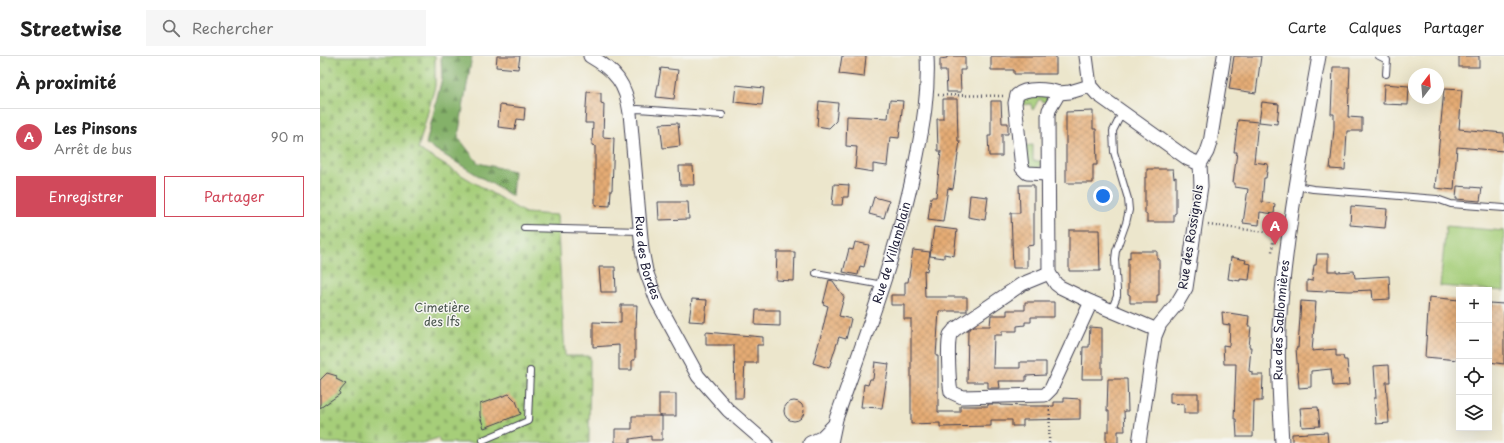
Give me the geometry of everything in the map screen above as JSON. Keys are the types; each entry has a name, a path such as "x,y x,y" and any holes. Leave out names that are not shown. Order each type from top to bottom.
{"street":[{"name":"Rue des Bordes","path":"590,56 604,65 621,83 624,88 630,110 642,250 646,271 657,302 698,376 728,410 765,442"},
{"name":"Rue de Villamblain","path":"831,443 834,425 883,285 904,212 922,132 926,95 927,56"},
{"path":"1086,56 1090,86 1097,94 1188,159 1200,164 1210,143 1224,56"},
{"name":"Rue des Sablonnières","path":"1282,443 1278,377 1279,329 1286,256 1296,186 1319,56"},
{"path":"1047,174 1028,173 1022,168 1015,103 1016,99 1020,93 1026,90 1052,90 1059,93 1070,92 1090,86"},
{"path":"1059,93 1049,110 1048,116 1047,174 1049,185 1049,273 1056,284 1091,302 1157,330"},
{"name":"Rue des Rossignols","path":"1139,443 1153,344 1157,330 1183,295 1186,288 1201,186 1200,164"},
{"path":"1049,273 1022,284 954,330 950,336 949,384 951,392 962,397 1045,395 1049,392 1091,302"},
{"path":"810,443 821,438 834,425"}],"lane":[{"path":"1379,56 1386,60 1386,74"},
{"path":"630,110 638,109 722,115"},
{"path":"1111,311 1117,290 1115,259 1116,251 1129,210 1128,199 1114,152 1113,131 1122,113"},
{"path":"1296,186 1313,189 1437,199 1451,204 1504,208"},
{"path":"524,228 640,231"},
{"path":"816,273 883,285"},
{"path":"483,440 528,421 530,371"}],"path":[{"path":"934,95 1008,96 1016,99"},
{"path":"1201,224 1274,233 1272,254"},
{"path":"1049,392 1049,443"}],"green space":[{"name":"Cimetière des Ifs","path":"320,56 435,56 435,86 418,149 525,213 557,215 565,356 590,356 589,443 440,443 438,438 422,443 320,443"},
{"path":"441,56 472,56 458,137 478,163 514,171 512,196 426,144 442,78"},
{"path":"1023,95 1048,96 1046,103 1039,99 1033,110 1031,104 1019,105"},
{"path":"1033,145 1033,161 1043,161 1040,167 1029,169 1022,146"},
{"path":"1446,226 1504,231 1504,291 1492,290 1492,287 1440,286"}],"building":[{"path":"497,56 520,56 518,69 496,67"},
{"path":"842,56 866,56 864,77 839,74"},
{"path":"947,56 965,56 965,70 960,70 961,92 947,92 946,71 940,71 940,59 947,58"},
{"path":"991,56 1056,56 1056,74 1014,74 1014,70 991,70"},
{"path":"1234,56 1261,56 1256,93 1229,89"},
{"path":"1459,56 1479,56 1479,67 1459,67"},
{"path":"1333,67 1350,67 1348,117 1362,118 1362,131 1347,131 1345,170 1330,169 1334,129 1334,114 1331,114"},
{"path":"661,68 678,70 674,99 656,97"},
{"path":"1384,84 1408,86 1408,105 1383,104"},
{"path":"736,85 764,88 762,105 734,102"},
{"path":"1444,89 1462,90 1459,129 1504,133 1504,151 1457,147 1454,190 1435,188 1443,104 1444,104"},
{"path":"587,92 601,93 601,103 604,104 603,137 614,138 610,206 595,205 595,146 592,145 593,123 585,123"},
{"path":"943,99 957,99 958,141 960,141 953,189 948,188 943,222 928,220 931,197 936,197 941,151 938,151 937,119 943,119"},
{"path":"890,100 903,101 899,138 890,137 887,166 873,164 873,172 855,169 857,147 846,146 847,116 888,118"},
{"path":"819,101 838,103 836,121 829,128 817,126"},
{"path":"991,101 1001,101 1002,123 1008,123 1008,134 1002,134 1002,156 989,156 988,136 991,136"},
{"path":"1262,102 1279,104 1277,124 1259,122"},
{"path":"500,105 525,108 524,120 517,119 515,129 498,127"},
{"path":"1093,111 1093,129 1096,129 1097,165 1093,165 1093,183 1066,183 1066,112"},
{"path":"1238,120 1258,122 1254,162 1268,164 1266,178 1264,178 1262,202 1275,204 1274,214 1260,212 1259,225 1243,223 1248,189 1235,187 1235,183 1233,183 1237,152 1234,152"},
{"path":"678,123 680,146 663,148 660,124"},
{"path":"679,166 693,166 694,185 680,185"},
{"path":"1147,169 1173,169 1174,178 1176,177 1176,213 1174,214 1174,222 1147,222 1147,214 1145,214 1145,177 1147,177"},
{"path":"834,184 849,185 848,197 843,197 842,205 832,205"},
{"path":"1019,185 1034,185 1034,245 1027,246 1027,268 1013,268 1011,213 1020,213"},
{"path":"1457,186 1482,188 1480,201 1456,199"},
{"path":"970,195 988,197 985,220 968,217"},
{"path":"874,197 889,201 884,218 869,214"},
{"path":"658,202 688,202 689,219 659,220"},
{"path":"1351,206 1387,209 1385,228 1350,225"},
{"path":"934,227 957,230 954,256 944,254 944,258 930,256"},
{"path":"1069,230 1099,230 1100,271 1069,271"},
{"path":"855,242 869,245 864,267 860,266 858,275 843,272 849,249 853,250"},
{"path":"913,250 930,252 927,271 924,270 925,297 967,297 967,311 939,311 936,356 938,356 938,412 960,412 960,406 988,406 988,404 1054,406 1054,402 1064,402 1064,398 1080,399 1080,419 1023,420 1023,426 1012,426 1012,420 991,420 991,426 940,427 940,423 911,424 911,319 904,319 904,305 891,305 891,295 905,295 905,282 908,282"},
{"path":"1130,251 1157,251 1157,259 1159,259 1159,295 1157,295 1157,303 1130,303 1130,295 1128,294 1128,258 1130,259"},
{"path":"777,252 795,252 794,281 776,280"},
{"path":"1317,254 1328,254 1328,271 1354,271 1355,278 1389,276 1390,299 1373,300 1372,290 1326,290 1326,292 1307,291 1307,280 1312,281"},
{"path":"1231,257 1246,260 1245,263 1251,264 1249,280 1240,279 1240,281 1228,279"},
{"path":"599,267 615,267 616,292 601,292"},
{"path":"829,280 833,281 844,297 839,316 851,319 846,339 839,337 829,368 813,363 828,306 823,304"},
{"path":"1429,297 1456,300 1456,360 1425,357"},
{"path":"692,299 707,300 705,322 689,321"},
{"path":"1301,301 1316,302 1312,351 1336,349 1336,356 1343,356 1344,360 1347,360 1349,385 1333,386 1331,369 1311,371 1311,387 1299,388 1296,348 1298,348"},
{"path":"1025,302 1054,302 1054,317 1031,317 1031,322 1025,322 1025,325 1017,326 1017,331 1002,331 1002,335 994,335 993,368 1020,368 1020,362 1046,362 1046,375 1026,376 1026,381 999,381 1000,388 988,388 988,382 967,382 968,330 974,326 990,326 991,315 1007,315 1007,310 1025,310"},
{"path":"1492,303 1504,304 1504,364 1492,362"},
{"path":"621,305 637,305 635,360 632,360 632,370 619,370 619,345 593,347 593,322 621,323"},
{"path":"756,310 780,310 780,326 755,325"},
{"path":"1222,312 1249,316 1248,326 1251,326 1249,347 1251,347 1249,371 1252,372 1252,375 1263,375 1262,401 1254,401 1253,437 1237,437 1236,419 1234,419 1236,364 1224,364 1223,345 1229,346 1230,325 1223,324"},
{"path":"1090,327 1102,328 1102,379 1082,379 1083,347 1089,347"},
{"path":"706,332 763,337 763,345 757,345 757,363 745,363 743,398 735,398 734,345 706,345"},
{"path":"875,362 889,364 882,408 861,407 864,384 868,385 870,379 873,379"},
{"path":"1389,365 1390,382 1386,382 1389,423 1376,424 1374,366"},
{"path":"327,373 337,376 336,379 346,384 339,392 340,394 320,408 320,380"},
{"path":"1108,379 1127,379 1128,411 1124,411 1125,431 1118,431 1118,443 1106,443 1106,431 1109,431 1109,411 1107,411"},
{"path":"1170,393 1198,393 1198,413 1184,413 1184,404 1170,403"},
{"path":"509,394 516,401 521,414 484,428 480,416 480,404"},
{"path":"659,394 676,394 676,416 659,416"},
{"path":"794,401 801,404 804,411 801,418 794,421 787,418 784,411 787,404"},
{"path":"1318,407 1320,426 1302,427 1300,408"},
{"path":"632,416 662,416 662,440 651,440 651,436 630,439 630,443 615,443 615,429 632,429"},
{"path":"1327,432 1328,443 1292,443 1292,434"}],"place":[{"name":"Les Pinsons","path":"1275,245"}]}
